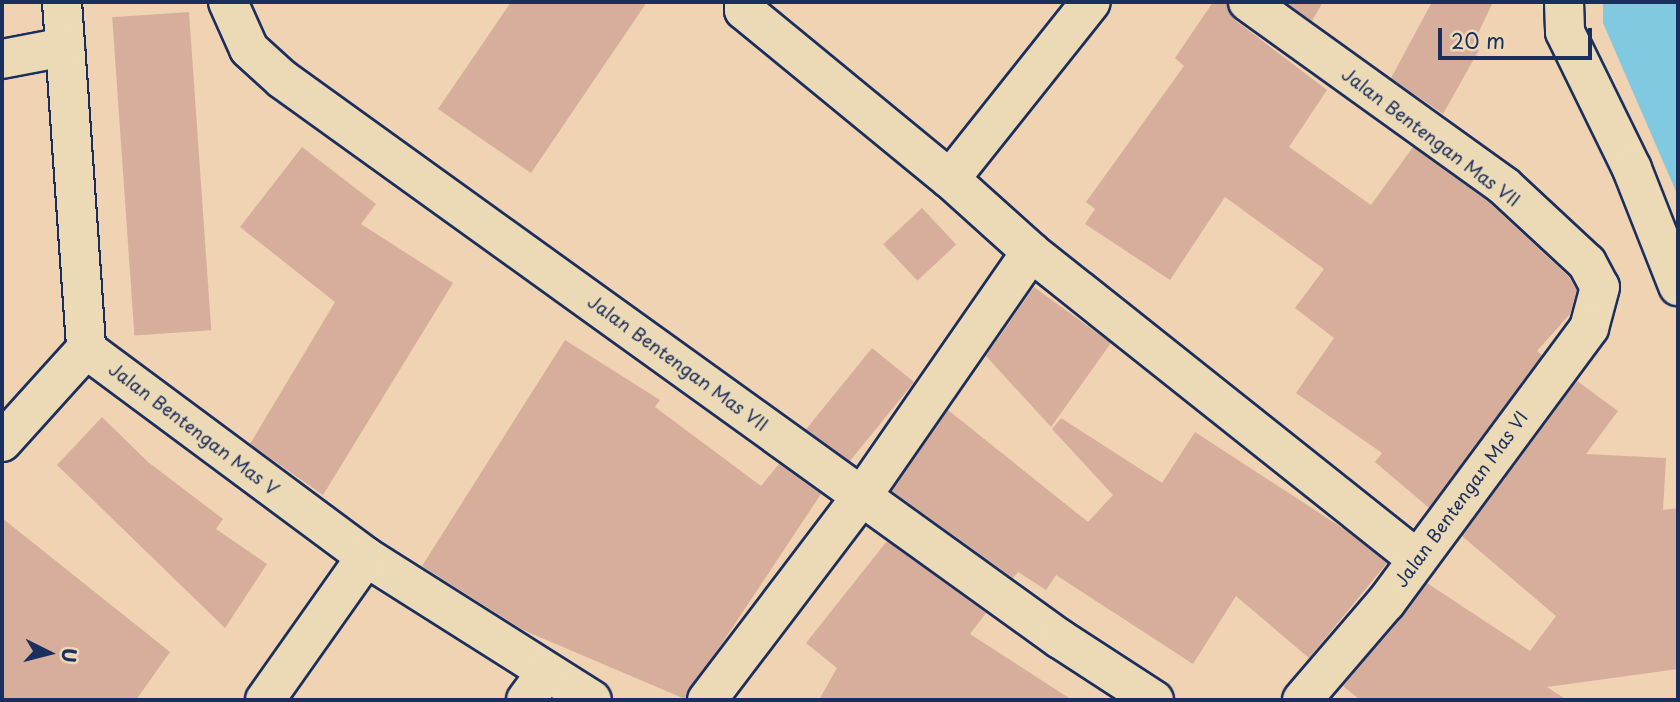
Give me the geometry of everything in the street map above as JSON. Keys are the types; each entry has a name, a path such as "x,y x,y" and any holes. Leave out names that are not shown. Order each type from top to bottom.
{"street":[{"path":"2,442 86,349 62,2"},
{"name":"Jalan Bentengan Mas VII","path":"229,2 249,49 282,79 862,496 1154,700"},
{"path":"744,2 744,10 950,179 1031,252 1416,558"},
{"path":"950,179 1091,2"},
{"name":"Jalan Bentengan Mas VII","path":"1248,2 1504,186 1587,263 1600,287"},
{"path":"1564,2 1564,32 1632,170 1678,286"},
{"path":"2,59 65,47"},
{"path":"707,700 862,496 1031,252"},
{"name":"Jalan Bentengan Mas VI","path":"1302,700 1386,602 1588,328 1600,287"},
{"name":"Jalan Bentengan Mas V","path":"86,349 536,686 592,700"},
{"path":"265,700 366,557"}],"water":[{"path":"1603,2 1678,2 1678,196 1603,23"}],"building":[{"path":"511,2 647,2 531,173 438,109"},
{"path":"1213,2 1226,2 1235,20 1327,90 1289,147 1371,205 1413,147 1490,203 1569,277 1577,290 1570,314 1537,351 1542,355 1429,508 1375,462 1382,453 1296,393 1334,338 1295,308 1324,269 1225,197 1170,280 1085,224 1095,209 1086,202 1184,66 1175,58"},
{"path":"1285,2 1323,2 1312,21"},
{"path":"1432,2 1493,2 1472,46 1479,50 1443,114 1391,78"},
{"path":"189,12 211,330 134,336 112,17"},
{"path":"302,147 376,204 361,224 453,283 323,495 250,444 335,302 240,227"},
{"path":"922,208 956,245 917,281 883,244"},
{"path":"1034,287 1111,343 1051,427 986,356"},
{"path":"565,340 660,400 655,407 761,486 779,464 821,494 685,699 523,630 422,566"},
{"path":"872,348 914,382 848,464 806,430"},
{"path":"1577,381 1618,411 1586,454 1666,458 1663,510 1678,508 1678,669 1547,687 1567,700 1360,700 1343,686 1427,583 1530,651 1556,616 1462,536"},
{"path":"948,410 1088,522 1113,495 1052,429 1061,418 1162,483 1195,432 1347,531 1387,563 1309,658 1236,596 1193,664 1056,575 1046,590 1018,572 1013,578 892,491"},
{"path":"102,417 148,462 223,519 216,529 267,564 225,628 57,465"},
{"path":"2,518 170,652 136,700 2,700"},
{"path":"887,541 986,613 970,634 1072,700 819,700 837,668 806,643"}]}
